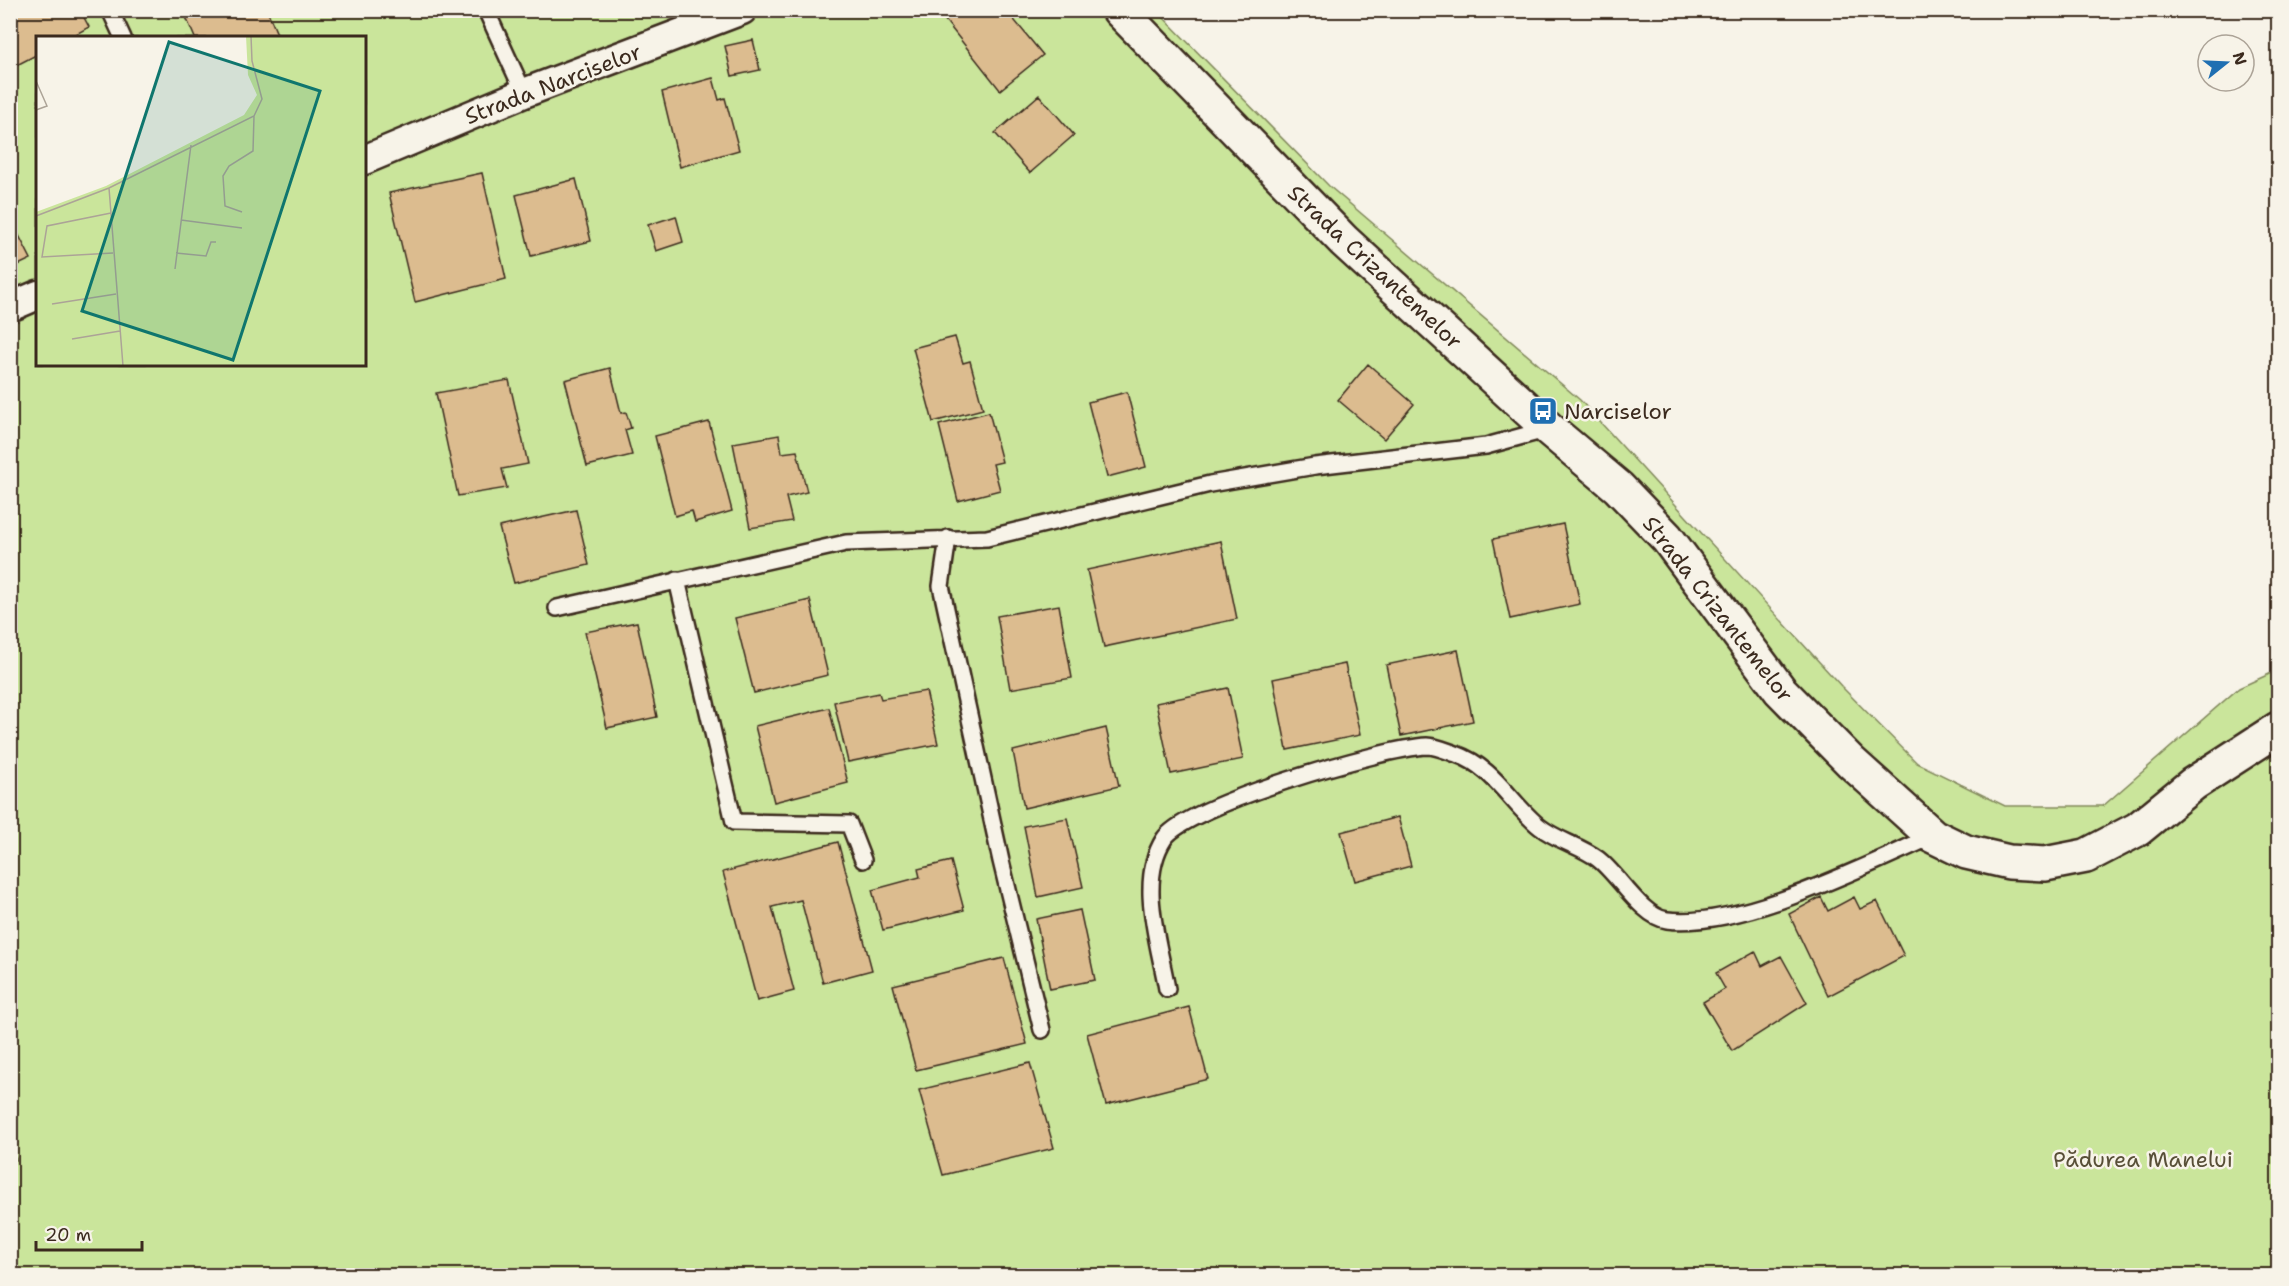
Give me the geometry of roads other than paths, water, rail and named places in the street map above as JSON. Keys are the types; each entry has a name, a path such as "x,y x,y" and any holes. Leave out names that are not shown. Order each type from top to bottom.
{"street":[{"name":"Strada Narciselor","path":"366,159 524,93 742,10"},
{"name":"Strada Crizantemelor","path":"1119,10 1344,241 1549,429 1618,487 1667,538 1780,690 1813,726 1933,836 1966,852 2009,862 2045,864 2086,856 2138,829 2193,784 2278,729"},
{"path":"10,307 36,296"}],"lane":[{"path":"110,10 122,36"},
{"path":"486,10 524,93"},
{"path":"557,608 846,543 987,538 1210,484 1315,466 1486,446 1549,429"},
{"path":"948,538 941,586 1001,861 1042,1030"},
{"path":"677,580 734,822 849,824 863,860"},
{"path":"1167,989 1152,906 1152,865 1165,837 1189,818 1231,800 1389,750 1430,746 1460,755 1488,772 1538,825 1556,838 1599,860 1638,901 1663,919 1695,922 1729,916 1790,896 1933,836"}],"place":[{"name":"Narciselor","path":"1543,411"}],"park label":[{"name":"Pădurea Manelui","path":"2143,1159"}]}
